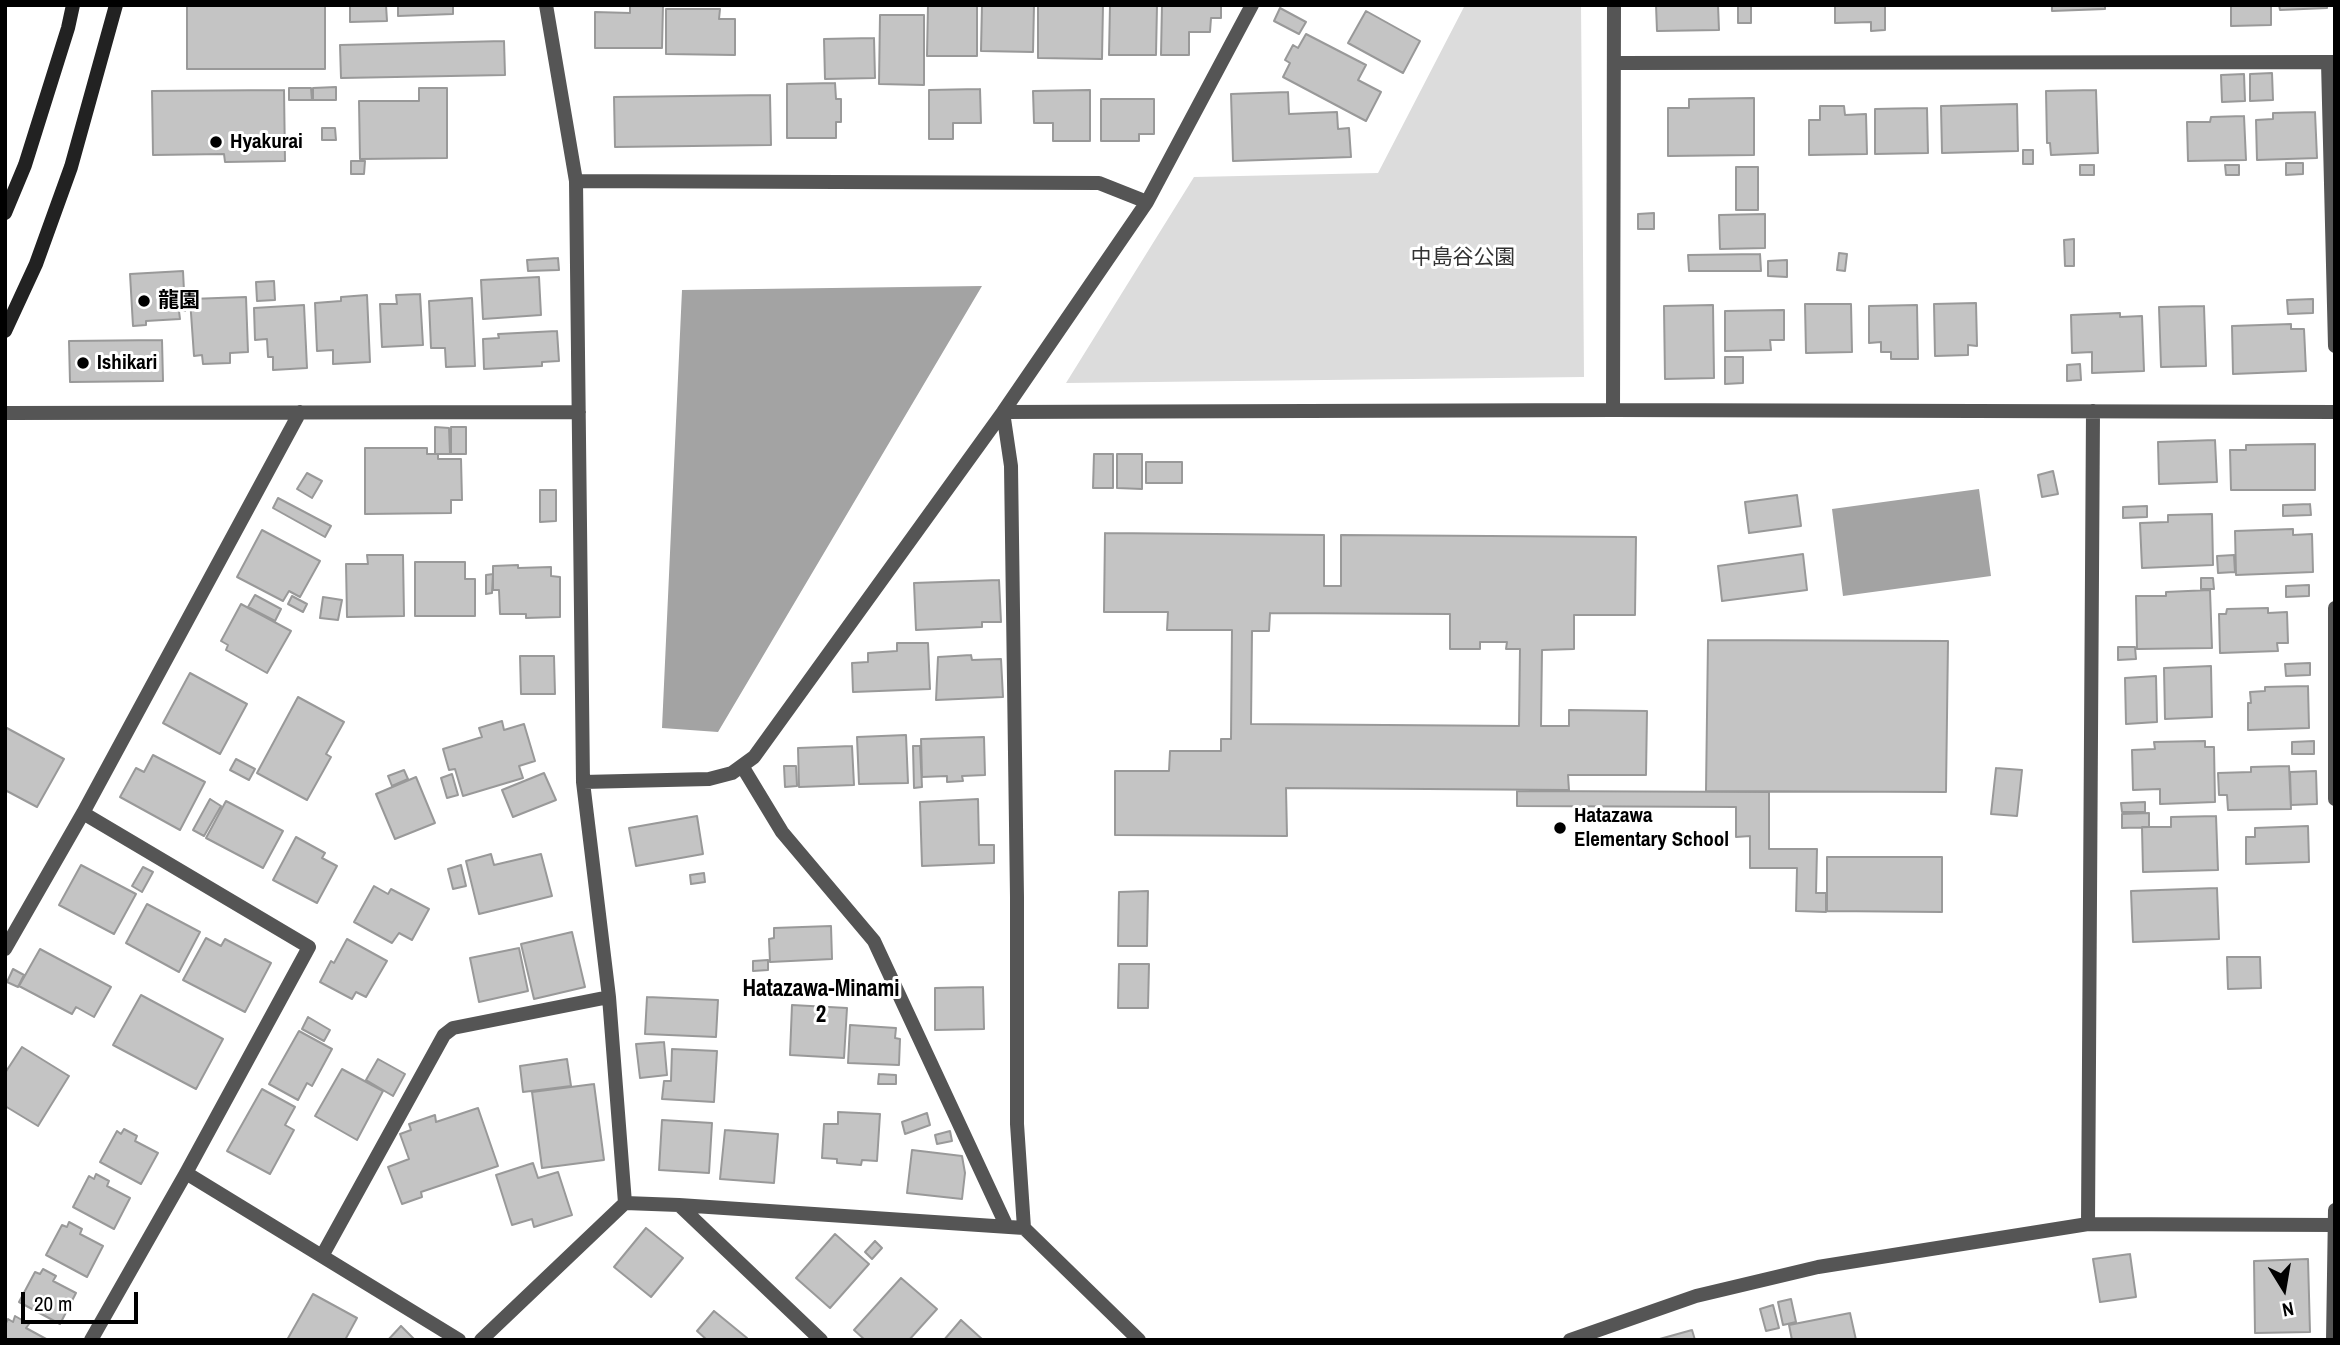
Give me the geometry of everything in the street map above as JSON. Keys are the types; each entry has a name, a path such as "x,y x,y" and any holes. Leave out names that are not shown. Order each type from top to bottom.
{"street":[{"path":"5,213 25,165 73,5"},
{"path":"5,331 36,264 71,167 116,5"},
{"path":"546,5 576,181 583,782 609,998 625,1203"},
{"path":"583,782 709,779 732,773 754,757 1003,412 1147,202 1252,5"},
{"path":"1613,410 1614,5"},
{"path":"1615,63 2332,62 2335,346"},
{"path":"576,181 1099,183 1147,202"},
{"path":"2088,1224 2093,411"},
{"path":"5,949 83,813 299,412"},
{"path":"5,413 579,412"},
{"path":"1003,412 2335,412"},
{"path":"1003,412 1012,466 1017,1124 1024,1228"},
{"path":"2335,608 2335,799"},
{"path":"742,766 782,832 874,941 1007,1227"},
{"path":"83,813 309,947 187,1173 91,1340"},
{"path":"322,1256 444,1035 453,1028 609,998"},
{"path":"187,1173 459,1340"},
{"path":"481,1340 625,1203 1024,1228 1139,1340"},
{"path":"680,1205 821,1340"},
{"path":"2333,1340 2335,1210"},
{"path":"1570,1340 1696,1296 1818,1267 2088,1224 2334,1225"}],"green space":[{"name":"中島谷公園","path":"1465,5 1581,5 1584,377 1066,383 1194,177 1378,173"}],"shaded area":[{"path":"982,286 718,732 662,728 682,290"},
{"path":"1979,489 1991,576 1843,596 1832,509"}],"building":[{"path":"187,5 325,5 325,69 187,69"},
{"path":"350,5 386,5 387,21 350,22"},
{"path":"398,5 453,5 453,14 398,16"},
{"path":"630,5 663,5 662,48 595,48 595,12 630,13"},
{"path":"928,5 977,5 977,56 927,56"},
{"path":"982,5 1034,5 1033,52 981,51"},
{"path":"1038,5 1103,5 1102,59 1038,58"},
{"path":"1110,5 1157,5 1156,55 1109,55"},
{"path":"1162,5 1221,5 1221,18 1211,18 1210,32 1189,32 1189,55 1161,55"},
{"path":"1656,5 1718,5 1719,30 1657,31"},
{"path":"1738,5 1751,5 1751,23 1738,23"},
{"path":"1835,5 1885,5 1885,30 1871,31 1871,22 1835,23"},
{"path":"2052,5 2105,5 2105,9 2052,11"},
{"path":"2231,5 2271,5 2271,25 2231,26"},
{"path":"2279,5 2327,5 2327,8 2280,10"},
{"path":"1280,8 1306,22 1299,34 1274,21"},
{"path":"666,9 720,9 719,19 735,19 735,55 666,54"},
{"path":"1366,11 1420,41 1403,73 1348,43"},
{"path":"880,15 924,15 924,85 879,84"},
{"path":"1306,34 1366,65 1358,80 1381,92 1366,121 1283,77 1290,63 1285,60 1293,45 1298,48"},
{"path":"874,38 875,78 825,79 824,39"},
{"path":"504,41 505,75 341,78 340,45"},
{"path":"2272,73 2273,100 2250,101 2250,74"},
{"path":"2244,74 2245,101 2222,102 2221,75"},
{"path":"835,83 836,99 841,99 841,122 836,122 836,138 787,138 787,84"},
{"path":"336,87 336,100 313,100 313,88"},
{"path":"289,88 311,88 312,100 289,100"},
{"path":"419,88 447,88 447,158 360,159 359,101 419,101"},
{"path":"980,89 981,123 953,123 953,139 929,139 929,90"},
{"path":"284,90 285,161 225,162 224,154 153,155 152,91"},
{"path":"1090,90 1090,141 1053,141 1053,123 1034,123 1033,91"},
{"path":"2096,90 2098,153 2051,155 2050,143 2047,143 2046,91"},
{"path":"1288,92 1289,114 1337,112 1338,129 1349,128 1351,157 1233,161 1231,94"},
{"path":"770,95 771,145 615,147 614,97"},
{"path":"1754,98 1754,155 1668,156 1668,108 1689,108 1689,99"},
{"path":"1101,99 1154,99 1154,134 1139,134 1139,141 1101,141"},
{"path":"2017,104 2018,151 1942,153 1941,106"},
{"path":"1820,106 1844,106 1845,115 1866,114 1867,154 1809,155 1809,120 1820,120"},
{"path":"1927,108 1928,153 1875,154 1875,109"},
{"path":"2315,112 2317,158 2257,160 2256,120 2273,119 2273,113"},
{"path":"2244,116 2246,160 2188,161 2187,122 2210,122 2211,117"},
{"path":"322,128 335,128 336,140 322,140"},
{"path":"2023,150 2033,150 2033,164 2023,164"},
{"path":"351,161 365,161 364,174 351,174"},
{"path":"2286,163 2303,163 2303,174 2286,175"},
{"path":"2080,165 2094,165 2094,175 2080,175"},
{"path":"2225,165 2239,165 2239,175 2226,175"},
{"path":"1736,167 1758,167 1758,210 1736,210"},
{"path":"1654,213 1654,229 1638,229 1638,214"},
{"path":"1765,214 1765,248 1720,249 1719,215"},
{"path":"2074,239 2074,266 2065,266 2064,240"},
{"path":"1839,253 1847,254 1845,271 1837,270"},
{"path":"1760,254 1761,271 1689,271 1688,255"},
{"path":"558,258 559,270 528,271 527,260"},
{"path":"1787,260 1787,277 1768,276 1768,261"},
{"path":"183,271 185,311 179,311 180,319 146,321 146,325 133,326 130,274"},
{"path":"539,277 541,315 483,319 481,280"},
{"path":"274,281 275,300 257,301 256,282"},
{"path":"420,294 423,345 382,347 380,304 397,304 396,295"},
{"path":"367,295 370,362 333,364 333,350 317,351 315,303"},
{"path":"246,297 248,352 230,353 230,363 203,364 202,355 194,356 190,299"},
{"path":"472,298 475,366 446,367 445,348 431,348 429,301"},
{"path":"2313,299 2313,313 2288,314 2287,300"},
{"path":"1976,303 1977,346 1968,345 1968,355 1935,356 1934,304"},
{"path":"1805,304 1851,304 1852,352 1806,353"},
{"path":"304,305 307,368 273,370 273,357 268,357 267,339 255,340 254,308"},
{"path":"1713,305 1714,378 1665,379 1664,306"},
{"path":"1917,305 1918,359 1891,359 1891,352 1881,352 1881,342 1869,343 1869,306"},
{"path":"2204,306 2206,366 2161,367 2159,307"},
{"path":"1784,310 1784,340 1770,340 1771,350 1725,351 1725,311"},
{"path":"2120,313 2120,317 2142,316 2144,371 2092,373 2092,352 2072,353 2071,315"},
{"path":"2291,324 2291,329 2304,329 2306,371 2233,374 2232,326"},
{"path":"557,331 559,361 542,362 542,366 484,369 483,339 499,338 498,334"},
{"path":"162,340 163,381 70,382 69,341"},
{"path":"1725,357 1743,357 1743,383 1725,384"},
{"path":"2080,364 2081,380 2067,381 2067,365"},
{"path":"435,427 449,428 450,454 435,454"},
{"path":"451,427 466,427 466,454 451,454"},
{"path":"2215,440 2217,482 2159,484 2158,442"},
{"path":"2315,444 2315,490 2231,490 2230,450 2246,450 2246,445"},
{"path":"365,448 427,448 427,454 438,454 438,459 461,459 462,500 451,500 451,513 365,514"},
{"path":"1094,454 1113,454 1113,488 1093,488"},
{"path":"1117,454 1142,454 1142,489 1117,488"},
{"path":"1146,462 1182,462 1182,483 1146,483"},
{"path":"2053,471 2058,494 2042,497 2038,475"},
{"path":"307,473 322,481 312,498 297,489"},
{"path":"540,490 556,490 556,521 540,522"},
{"path":"1797,495 1801,526 1749,533 1745,502"},
{"path":"278,498 331,526 325,537 273,508"},
{"path":"2310,504 2311,515 2283,516 2283,505"},
{"path":"2147,506 2147,517 2123,518 2123,507"},
{"path":"2212,514 2213,565 2142,568 2140,523 2168,522 2168,515"},
{"path":"2293,529 2293,535 2312,534 2313,572 2236,575 2235,531"},
{"path":"262,530 320,561 300,597 289,591 283,601 237,577"},
{"path":"1105,533 1324,535 1324,586 1341,586 1341,535 1636,537 1635,615 1574,615 1574,649 1542,650 1541,726 1569,726 1569,710 1647,711 1646,775 1568,775 1569,790 1286,788 1287,836 1115,835 1115,771 1169,771 1170,751 1221,751 1221,739 1231,739 1232,630 1167,630 1168,612 1104,612","holes":["1270,613 1450,614 1450,649 1480,649 1480,642 1507,642 1506,649 1520,649 1519,726 1251,724 1252,631 1269,631"]},
{"path":"1803,554 1807,590 1722,601 1718,566"},
{"path":"367,555 403,555 404,616 347,617 346,564 368,564"},
{"path":"2234,555 2235,572 2218,573 2217,556"},
{"path":"415,562 465,562 465,579 475,579 475,616 415,616"},
{"path":"518,565 518,568 551,567 551,576 560,577 560,617 526,618 526,614 500,614 499,590 493,590 493,566"},
{"path":"493,574 492,593 486,594 486,575"},
{"path":"2201,578 2213,578 2214,589 2201,589"},
{"path":"999,580 1001,622 982,622 982,627 916,630 914,583"},
{"path":"2309,585 2309,596 2286,597 2286,586"},
{"path":"2210,590 2212,648 2137,649 2136,596 2166,596 2166,592"},
{"path":"255,595 281,609 275,621 248,607"},
{"path":"292,596 307,604 303,612 288,604"},
{"path":"323,597 342,600 338,620 320,618"},
{"path":"241,604 291,631 267,673 226,650 228,645 221,641"},
{"path":"2268,608 2268,613 2287,612 2288,643 2277,643 2278,651 2220,653 2219,614 2226,614 2227,609"},
{"path":"1708,640 1948,641 1946,792 1706,791"},
{"path":"897,643 928,643 930,689 853,692 852,663 868,662 868,653 897,651"},
{"path":"2118,647 2135,647 2136,659 2118,660"},
{"path":"971,655 972,660 1001,659 1003,697 936,700 938,657"},
{"path":"520,656 554,656 555,694 521,694"},
{"path":"2310,663 2310,675 2286,676 2285,664"},
{"path":"2211,666 2212,717 2165,719 2164,668"},
{"path":"190,673 247,704 220,754 163,723"},
{"path":"2156,676 2157,722 2126,724 2125,678"},
{"path":"2308,686 2309,728 2248,730 2250,692 2265,691 2265,687"},
{"path":"298,697 344,722 326,754 331,757 307,800 257,773"},
{"path":"502,721 504,730 524,724 535,761 519,766 523,778 463,796 455,769 449,770 443,749 482,737 479,728"},
{"path":"5,727 64,759 37,807 5,790"},
{"path":"906,735 908,783 859,784 857,737"},
{"path":"984,737 985,775 962,776 963,781 947,782 947,776 922,777 921,739"},
{"path":"2205,741 2205,747 2214,747 2215,802 2160,804 2160,789 2133,790 2132,750 2155,749 2154,742"},
{"path":"2314,741 2314,754 2292,754 2292,742"},
{"path":"852,746 854,785 799,787 798,748"},
{"path":"913,746 920,746 922,787 914,788"},
{"path":"153,755 205,782 180,830 120,797 136,768 144,772"},
{"path":"236,759 255,769 249,780 230,770"},
{"path":"784,766 796,766 797,786 785,787"},
{"path":"2289,766 2291,809 2228,810 2227,795 2219,795 2218,773 2251,772 2251,767"},
{"path":"1996,768 2022,770 2017,816 1991,814"},
{"path":"404,770 408,779 392,786 388,776"},
{"path":"2316,771 2317,804 2291,805 2290,772"},
{"path":"544,773 556,800 513,817 502,790"},
{"path":"452,774 458,795 447,798 441,778"},
{"path":"416,777 435,823 395,839 376,794"},
{"path":"1517,791 1769,792 1769,849 1817,849 1816,893 1826,893 1826,912 1796,911 1797,868 1750,868 1750,836 1736,837 1736,807 1517,806"},
{"path":"210,799 221,806 204,836 193,830"},
{"path":"978,799 979,845 994,845 994,863 922,866 920,802"},
{"path":"226,801 283,831 263,868 206,838"},
{"path":"2145,802 2145,812 2122,812 2121,803"},
{"path":"2149,813 2149,827 2122,828 2122,814"},
{"path":"697,816 703,854 636,866 629,828"},
{"path":"2216,816 2218,870 2143,872 2142,827 2171,827 2171,817"},
{"path":"2308,826 2309,862 2246,864 2246,837 2255,837 2255,828"},
{"path":"296,837 325,853 322,858 337,866 317,903 273,880"},
{"path":"491,854 494,865 541,854 552,896 479,914 466,861"},
{"path":"1827,857 1942,857 1942,912 1827,911"},
{"path":"81,865 136,894 114,934 59,905"},
{"path":"461,865 466,886 453,889 448,869"},
{"path":"143,867 153,872 142,892 132,886"},
{"path":"704,873 705,882 691,884 690,875"},
{"path":"374,886 388,894 391,889 429,909 412,940 399,933 392,943 354,922"},
{"path":"2217,888 2219,939 2133,942 2131,891"},
{"path":"1148,891 1147,946 1118,946 1119,892"},
{"path":"147,904 200,932 179,972 126,943"},
{"path":"831,926 832,959 770,962 769,939 774,938 774,928"},
{"path":"572,932 585,987 534,999 521,944"},
{"path":"206,938 221,946 225,939 271,963 245,1012 183,980"},
{"path":"347,939 387,961 366,997 356,992 352,999 320,982"},
{"path":"519,948 528,991 479,1002 470,958"},
{"path":"40,949 111,987 94,1017 76,1007 72,1014 19,986"},
{"path":"2227,957 2260,957 2261,988 2228,989"},
{"path":"768,960 768,970 753,971 753,961"},
{"path":"1119,964 1149,964 1148,1008 1118,1008"},
{"path":"13,969 24,975 18,987 7,982"},
{"path":"983,987 984,1029 935,1030 935,988"},
{"path":"141,995 223,1039 196,1089 113,1045"},
{"path":"647,997 718,1000 716,1037 645,1034"},
{"path":"792,1005 847,1008 844,1058 790,1055"},
{"path":"308,1017 330,1030 324,1041 302,1029"},
{"path":"850,1025 896,1028 895,1038 900,1039 899,1065 848,1063"},
{"path":"299,1031 332,1049 312,1086 307,1083 298,1100 269,1084"},
{"path":"664,1042 667,1075 640,1078 636,1044"},
{"path":"22,1047 69,1076 38,1126 5,1106 5,1073"},
{"path":"672,1049 717,1051 714,1102 662,1099 664,1081 671,1081"},
{"path":"378,1059 405,1074 393,1096 366,1080"},
{"path":"567,1059 571,1086 523,1092 520,1066"},
{"path":"342,1069 383,1091 357,1140 315,1116"},
{"path":"879,1074 896,1075 896,1084 878,1084"},
{"path":"594,1084 604,1160 542,1168 532,1092"},
{"path":"262,1089 295,1107 285,1125 294,1130 270,1174 227,1151"},
{"path":"478,1108 498,1166 421,1192 422,1197 402,1204 388,1167 409,1159 400,1134 411,1130 409,1124 435,1115 436,1122"},
{"path":"838,1112 880,1114 877,1161 862,1160 861,1165 837,1163 837,1159 822,1158 824,1124 838,1124"},
{"path":"927,1113 930,1125 905,1134 902,1122"},
{"path":"662,1120 712,1123 709,1173 659,1170"},
{"path":"124,1129 137,1136 135,1141 158,1153 141,1184 100,1162 117,1131 121,1134"},
{"path":"725,1130 778,1134 774,1183 720,1179"},
{"path":"950,1131 952,1141 937,1144 935,1135"},
{"path":"912,1150 962,1156 965,1173 962,1199 907,1193"},
{"path":"533,1163 538,1178 558,1172 572,1215 534,1227 532,1219 512,1225 496,1175"},
{"path":"96,1174 109,1181 107,1186 130,1198 114,1229 73,1207 89,1176 94,1179"},
{"path":"69,1222 82,1229 80,1234 103,1246 87,1277 46,1255 62,1225 67,1227"},
{"path":"646,1228 683,1258 651,1297 614,1267"},
{"path":"835,1234 869,1264 830,1308 796,1278"},
{"path":"875,1241 882,1248 872,1259 865,1252"},
{"path":"2130,1254 2136,1297 2100,1302 2093,1259"},
{"path":"2308,1259 2310,1332 2255,1333 2254,1261"},
{"path":"43,1269 56,1276 53,1281 76,1293 60,1324 19,1302 35,1272 40,1274"},
{"path":"901,1278 937,1309 909,1340 865,1340 854,1330"},
{"path":"313,1294 357,1318 345,1340 287,1340"},
{"path":"1791,1299 1796,1322 1783,1325 1778,1302"},
{"path":"1773,1305 1779,1328 1766,1331 1760,1309"},
{"path":"714,1311 747,1338 746,1340 707,1340 697,1331"},
{"path":"1850,1313 1856,1340 1792,1340 1789,1325"},
{"path":"15,1316 29,1324 26,1328 48,1340 5,1340 5,1325 8,1319 13,1322"},
{"path":"961,1320 983,1340 944,1340"},
{"path":"401,1326 415,1340 388,1340"},
{"path":"1692,1330 1695,1340 1656,1340"}],"place":[{"name":"Hyakurai","path":"216,142"},
{"name":"龍園","path":"144,301"},
{"name":"Ishikari","path":"83,363"},
{"name":"Hatazawa Elementary School","path":"1560,828"}],"district":[{"name":"Hatazawa-Minami 2","path":"821,1003"}]}
